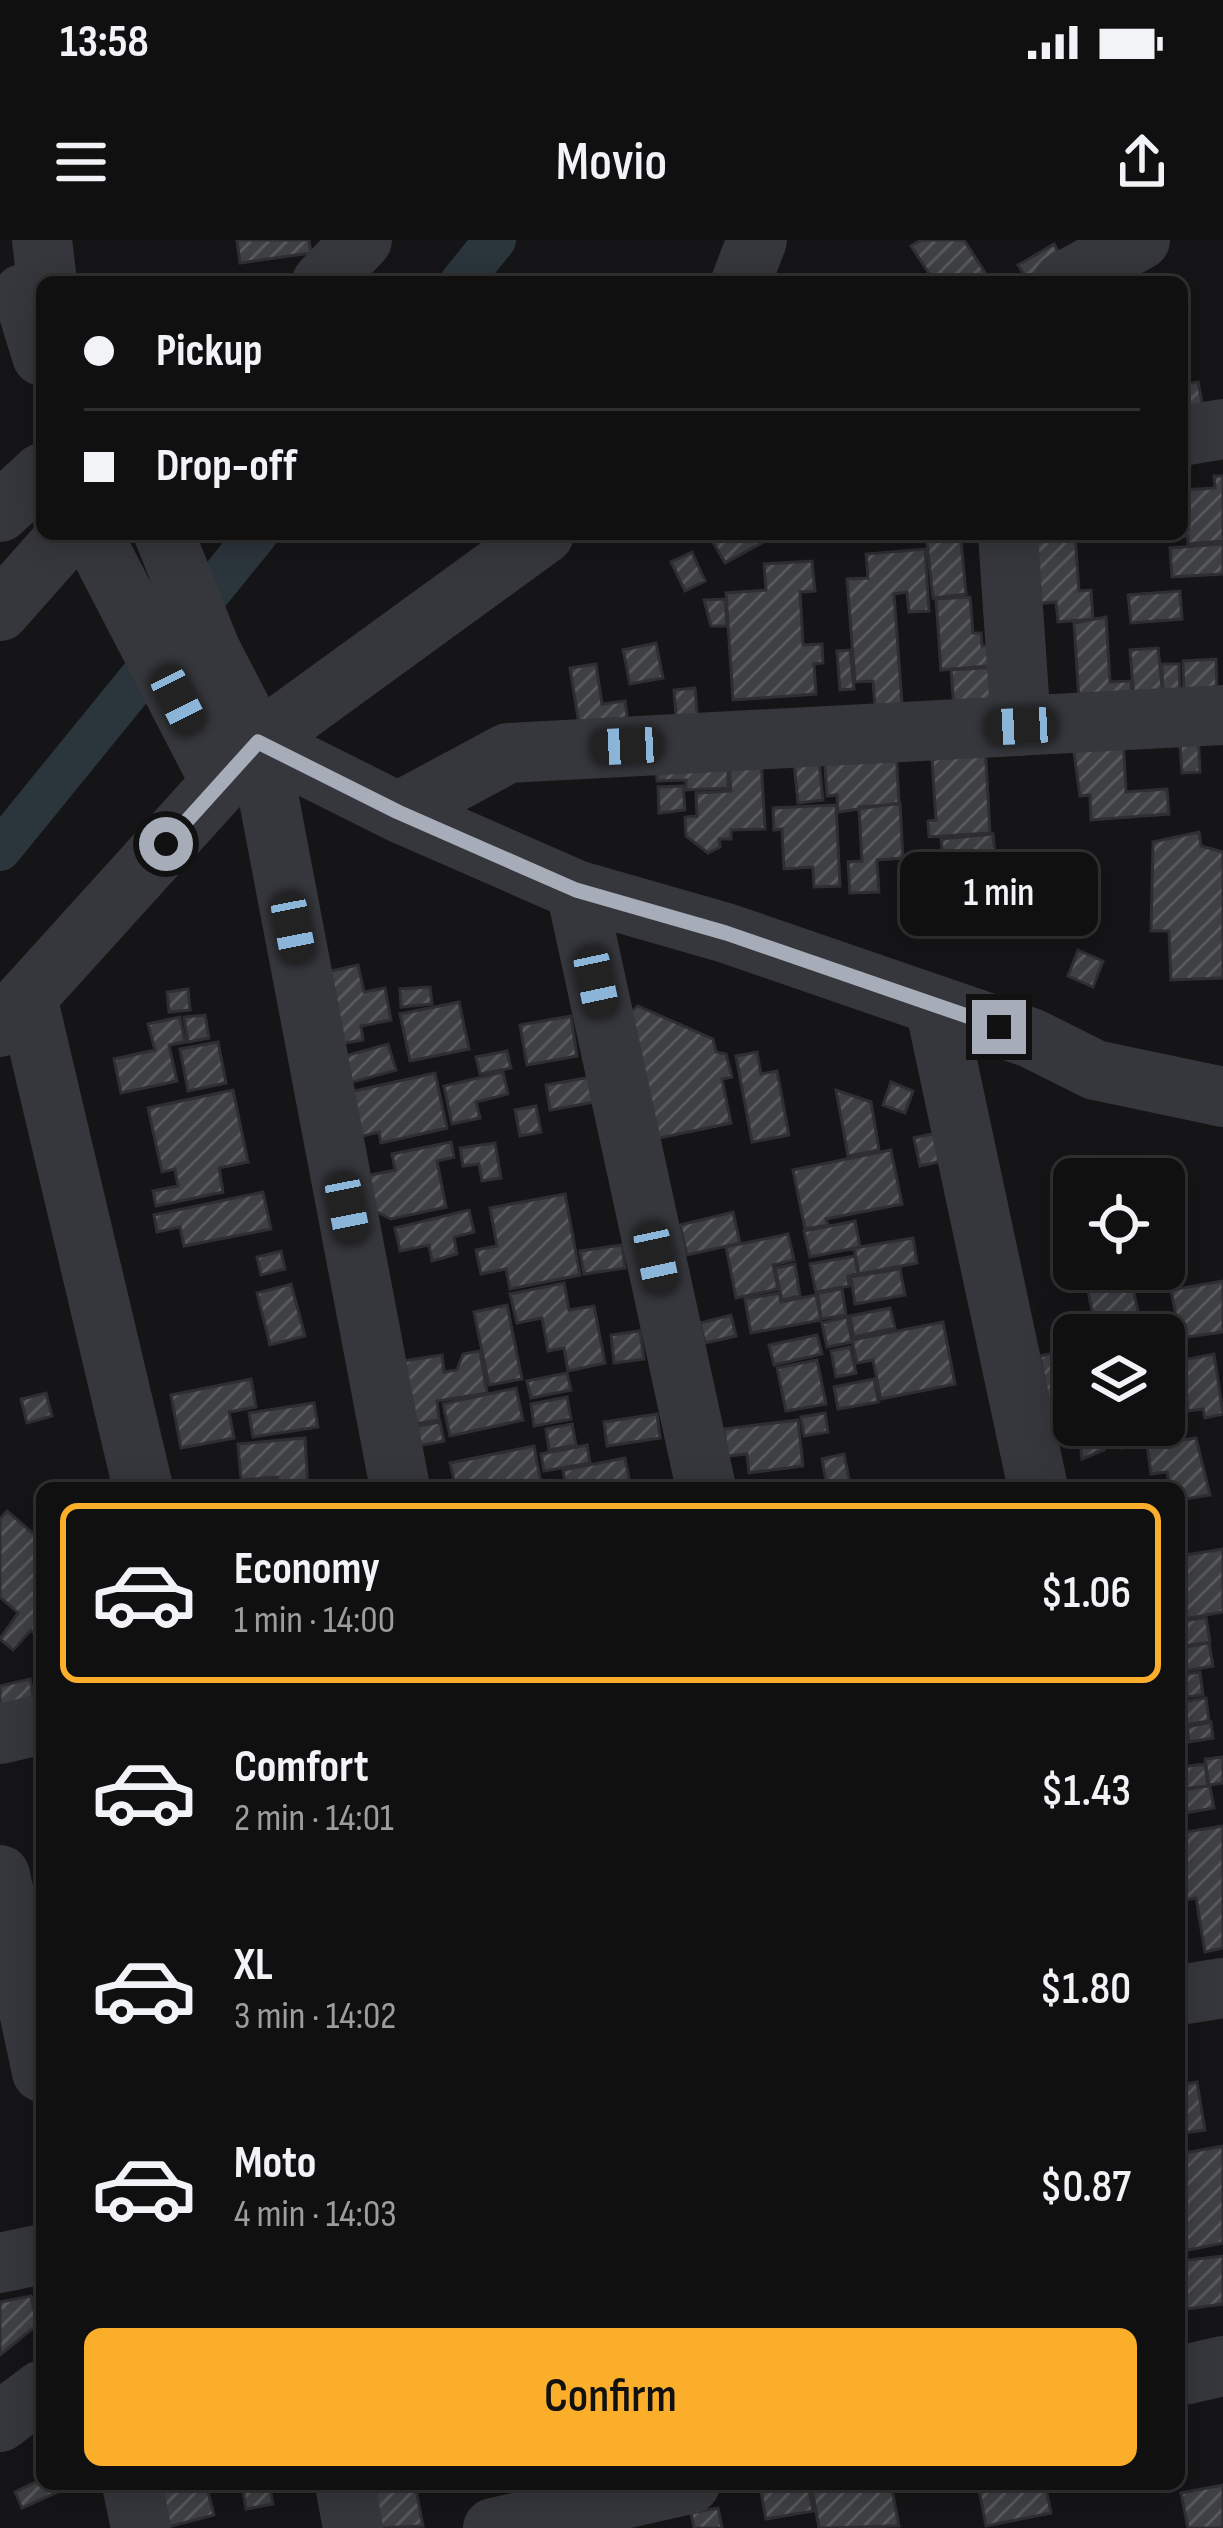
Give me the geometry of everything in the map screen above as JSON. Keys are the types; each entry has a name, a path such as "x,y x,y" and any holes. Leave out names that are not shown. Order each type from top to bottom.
{"street":[{"path":"328,276 362,240"},
{"path":"743,276 757,240"},
{"path":"1074,276 1140,240"},
{"path":"31,281 36,315"},
{"path":"1188,435 1223,429"},
{"path":"0,512 36,479"},
{"path":"0,610 63,540"},
{"path":"96,540 239,763 398,812 576,890 726,933 1031,1038 1095,1070 1223,1097"},
{"path":"166,540 210,649 239,763 399,1482"},
{"path":"141,1482 14,1012 239,763 536,540"},
{"path":"1009,540 1021,726"},
{"path":"398,812 508,753 1223,715"},
{"path":"576,890 705,1482"},
{"path":"935,1006 1037,1482"},
{"path":"0,1734 36,1725"},
{"path":"0,1875 36,2044"},
{"path":"1185,1994 1223,1988"},
{"path":"0,2263 36,2255"},
{"path":"1185,2375 1223,2366"},
{"path":"0,2422 36,2395"},
{"path":"133,2490 142,2528"},
{"path":"346,2490 353,2528"},
{"path":"493,2528 665,2490"}],"building":[{"path":"237,240 309,240 311,253 240,263"},
{"path":"921,240 964,240 987,276 931,276 911,246"},
{"path":"1054,244 1062,259 1034,276 1025,276 1018,265"},
{"path":"1198,382 1205,417 1188,420 1188,384"},
{"path":"1214,476 1223,476 1223,541 1188,544 1188,490 1215,488"},
{"path":"714,540 767,540 725,563"},
{"path":"927,540 961,540 966,594 933,598"},
{"path":"1019,540 1075,540 1079,591 1091,590 1093,619 1058,622 1056,602 1024,605"},
{"path":"1223,544 1223,574 1172,577 1170,548"},
{"path":"925,549 929,611 909,612 907,592 894,594 902,704 875,706 873,681 855,682 847,579 868,578 866,554"},
{"path":"692,552 705,581 685,591 671,562"},
{"path":"812,561 815,591 800,592 803,645 822,644 823,663 814,664 816,694 733,700 726,593 766,590 764,564"},
{"path":"1180,591 1182,619 1131,623 1128,595"},
{"path":"970,597 973,633 981,633 982,646 998,645 999,665 941,670 936,599"},
{"path":"725,599 727,626 711,626 704,600"},
{"path":"1106,617 1110,682 1131,681 1132,697 1079,700 1074,623"},
{"path":"656,643 663,678 630,684 623,650"},
{"path":"1158,648 1163,696 1134,698 1130,650"},
{"path":"850,650 854,689 840,690 837,651"},
{"path":"1216,659 1217,694 1184,695 1183,661"},
{"path":"596,664 602,704 625,701 629,730 581,737 570,668"},
{"path":"1162,664 1179,664 1180,697 1163,698"},
{"path":"998,667 1000,706 954,709 951,670"},
{"path":"695,688 698,724 677,727 674,690"},
{"path":"1198,731 1200,772 1182,773 1179,732"},
{"path":"1123,735 1126,792 1167,789 1169,814 1091,820 1090,795 1080,796 1072,739"},
{"path":"985,744 990,833 929,837 928,821 936,820 932,760"},
{"path":"896,748 899,803 838,812 837,795 827,796 824,752"},
{"path":"818,751 823,800 798,803 793,754"},
{"path":"761,758 765,829 731,830 731,839 719,839 720,847 708,853 686,836 685,817 697,816 696,793 731,791 729,760"},
{"path":"728,759 728,788 686,790 686,780 657,781 656,762"},
{"path":"683,786 685,810 659,813 658,787"},
{"path":"900,804 903,858 877,860 879,892 850,893 848,862 862,861 859,807"},
{"path":"836,805 840,886 814,887 813,867 784,869 782,829 774,830 773,808"},
{"path":"1199,832 1201,846 1223,852 1223,978 1171,980 1169,931 1151,931 1153,842"},
{"path":"993,834 996,864 1015,862 1019,898 999,900 1001,924 951,929 941,839"},
{"path":"1057,857 1059,884 1026,886 1024,859"},
{"path":"944,874 946,896 920,898 919,888 913,889 911,877"},
{"path":"1059,887 1061,913 1033,915 1031,889"},
{"path":"1078,950 1103,961 1093,987 1068,976"},
{"path":"358,965 364,992 385,988 391,1020 361,1026 363,1040 332,1045 318,974"},
{"path":"430,987 432,1004 401,1007 400,989"},
{"path":"188,989 190,1010 169,1012 167,992"},
{"path":"459,1002 469,1049 410,1061 400,1014"},
{"path":"638,1006 713,1039 716,1052 726,1054 732,1077 722,1079 731,1123 645,1141 628,1015"},
{"path":"205,1015 209,1038 188,1042 184,1017"},
{"path":"571,1016 577,1056 527,1065 520,1025"},
{"path":"180,1017 185,1042 169,1045 177,1081 121,1093 114,1059 155,1050 148,1024"},
{"path":"218,1042 226,1083 188,1091 180,1049"},
{"path":"388,1044 396,1070 342,1085 334,1059"},
{"path":"507,1051 511,1068 480,1074 476,1057"},
{"path":"757,1052 761,1074 777,1071 789,1135 752,1142 736,1056"},
{"path":"503,1072 508,1094 476,1102 480,1118 452,1124 444,1086"},
{"path":"435,1073 447,1128 381,1143 379,1132 351,1139 341,1094"},
{"path":"591,1077 595,1102 550,1110 546,1085"},
{"path":"891,1082 913,1091 905,1113 883,1105"},
{"path":"233,1090 248,1162 219,1168 223,1192 156,1206 153,1191 178,1186 175,1169 162,1172 148,1108"},
{"path":"836,1090 871,1102 879,1150 848,1156"},
{"path":"536,1106 541,1132 520,1136 515,1110"},
{"path":"945,1131 952,1159 920,1166 914,1138"},
{"path":"451,1142 454,1157 437,1161 446,1207 391,1219 373,1210 366,1176 395,1170 392,1154"},
{"path":"495,1143 501,1178 482,1181 479,1164 463,1166 460,1148"},
{"path":"891,1150 902,1204 826,1219 828,1225 805,1229 793,1170"},
{"path":"263,1192 271,1229 184,1246 180,1227 157,1232 154,1215"},
{"path":"565,1194 580,1275 510,1289 506,1269 481,1274 476,1250 497,1246 490,1208"},
{"path":"469,1210 474,1232 454,1237 457,1254 432,1261 429,1245 400,1251 395,1228"},
{"path":"733,1212 740,1243 687,1255 680,1225"},
{"path":"855,1221 860,1247 810,1257 804,1231"},
{"path":"788,1234 794,1260 773,1265 778,1289 736,1298 726,1247"},
{"path":"913,1238 917,1263 859,1274 854,1248"},
{"path":"622,1245 625,1268 584,1274 580,1251"},
{"path":"281,1251 285,1269 261,1275 257,1257"},
{"path":"855,1256 858,1274 848,1276 849,1286 816,1292 810,1264"},
{"path":"795,1264 800,1296 782,1300 775,1268"},
{"path":"900,1269 905,1295 855,1304 851,1277"},
{"path":"1223,1281 1223,1332 1185,1337 1185,1314 1176,1314 1171,1290"},
{"path":"564,1283 569,1310 594,1306 605,1363 568,1371 564,1348 548,1351 542,1318 517,1323 510,1294"},
{"path":"291,1284 305,1336 270,1345 257,1293"},
{"path":"842,1289 846,1315 821,1319 818,1293"},
{"path":"1088,1290 1133,1290 1139,1314 1093,1314"},
{"path":"779,1293 781,1302 816,1295 821,1320 751,1333 745,1299"},
{"path":"507,1305 522,1379 489,1385 474,1312"},
{"path":"890,1308 895,1328 854,1337 850,1316"},
{"path":"731,1315 736,1336 705,1343 700,1323"},
{"path":"847,1317 852,1342 827,1347 822,1323"},
{"path":"943,1322 955,1384 881,1399 873,1360 857,1363 852,1340"},
{"path":"640,1331 644,1359 614,1363 611,1335"},
{"path":"817,1335 822,1354 774,1365 769,1345"},
{"path":"850,1347 856,1373 836,1377 831,1351"},
{"path":"480,1351 487,1393 437,1401 439,1420 414,1424 403,1361 442,1355 444,1372 457,1370 463,1354"},
{"path":"1053,1353 1053,1399 1048,1400 1040,1356"},
{"path":"1214,1354 1223,1414 1205,1418 1203,1409 1188,1411 1185,1360"},
{"path":"817,1360 826,1404 786,1411 777,1368"},
{"path":"567,1373 571,1390 531,1398 527,1381"},
{"path":"251,1379 256,1407 229,1412 234,1438 181,1448 171,1395"},
{"path":"874,1379 878,1402 838,1409 834,1387"},
{"path":"516,1388 523,1420 450,1436 443,1404"},
{"path":"46,1393 52,1416 27,1423 21,1399"},
{"path":"567,1397 571,1419 534,1426 531,1404"},
{"path":"314,1403 318,1427 253,1437 249,1413"},
{"path":"825,1413 828,1432 804,1436 801,1417"},
{"path":"657,1414 660,1438 607,1446 604,1422"},
{"path":"798,1420 803,1466 749,1473 747,1454 727,1456 724,1429"},
{"path":"440,1422 444,1441 417,1446 413,1427"},
{"path":"572,1424 576,1445 549,1450 546,1429"},
{"path":"305,1438 308,1482 277,1482 277,1477 241,1480 238,1444"},
{"path":"1196,1438 1210,1495 1185,1499 1185,1482 1169,1482 1167,1472 1151,1474 1147,1446 1185,1446 1185,1440"},
{"path":"587,1445 590,1463 544,1471 541,1454"},
{"path":"534,1446 541,1482 455,1482 450,1463"},
{"path":"1080,1446 1103,1446 1104,1450 1082,1459"},
{"path":"844,1454 850,1482 826,1482 822,1459"},
{"path":"625,1458 630,1482 565,1482 563,1470"},
{"path":"7,1511 36,1536 36,1634 31,1630 13,1650 0,1639 18,1613 0,1597 0,1519"},
{"path":"1223,1549 1223,1612 1185,1619 1185,1555"},
{"path":"1206,1617 1210,1642 1185,1646 1185,1621"},
{"path":"1209,1643 1213,1666 1185,1671 1185,1647"},
{"path":"1200,1672 1203,1695 1185,1697 1185,1674"},
{"path":"30,1679 36,1715 0,1723 0,1686"},
{"path":"1206,1698 1209,1721 1185,1725 1185,1701"},
{"path":"1211,1722 1213,1738 1189,1742 1187,1727"},
{"path":"1223,1757 1223,1783 1209,1785 1205,1759"},
{"path":"1205,1764 1208,1786 1185,1790 1185,1766"},
{"path":"1210,1786 1214,1808 1185,1813 1185,1788"},
{"path":"1223,1826 1223,1948 1205,1952 1196,1898 1185,1900 1185,1832"},
{"path":"1197,2082 1205,2130 1185,2133 1185,2084"},
{"path":"1223,2146 1223,2243 1185,2251 1185,2153"},
{"path":"1223,2256 1223,2304 1185,2309 1185,2260"},
{"path":"31,2296 36,2326 0,2355 0,2302"},
{"path":"36,2482 36,2490 62,2490 22,2508 15,2492"},
{"path":"1223,2485 1223,2528 1188,2528 1181,2493"},
{"path":"152,2490 208,2490 214,2515 164,2528"},
{"path":"243,2490 270,2490 273,2504 246,2509"},
{"path":"416,2490 423,2526 373,2528 366,2493"},
{"path":"761,2490 809,2490 813,2511 766,2519"},
{"path":"812,2490 892,2490 899,2526 819,2528"},
{"path":"979,2490 1046,2490 1051,2513 986,2526"},
{"path":"718,2508 722,2528 694,2528 691,2513"}],"waterway":[{"path":"466,276 495,240"},
{"path":"0,850 252,540"}],"route":[{"path":"166,844 258,742 398,812 576,890 726,933 999,1027"}]}
